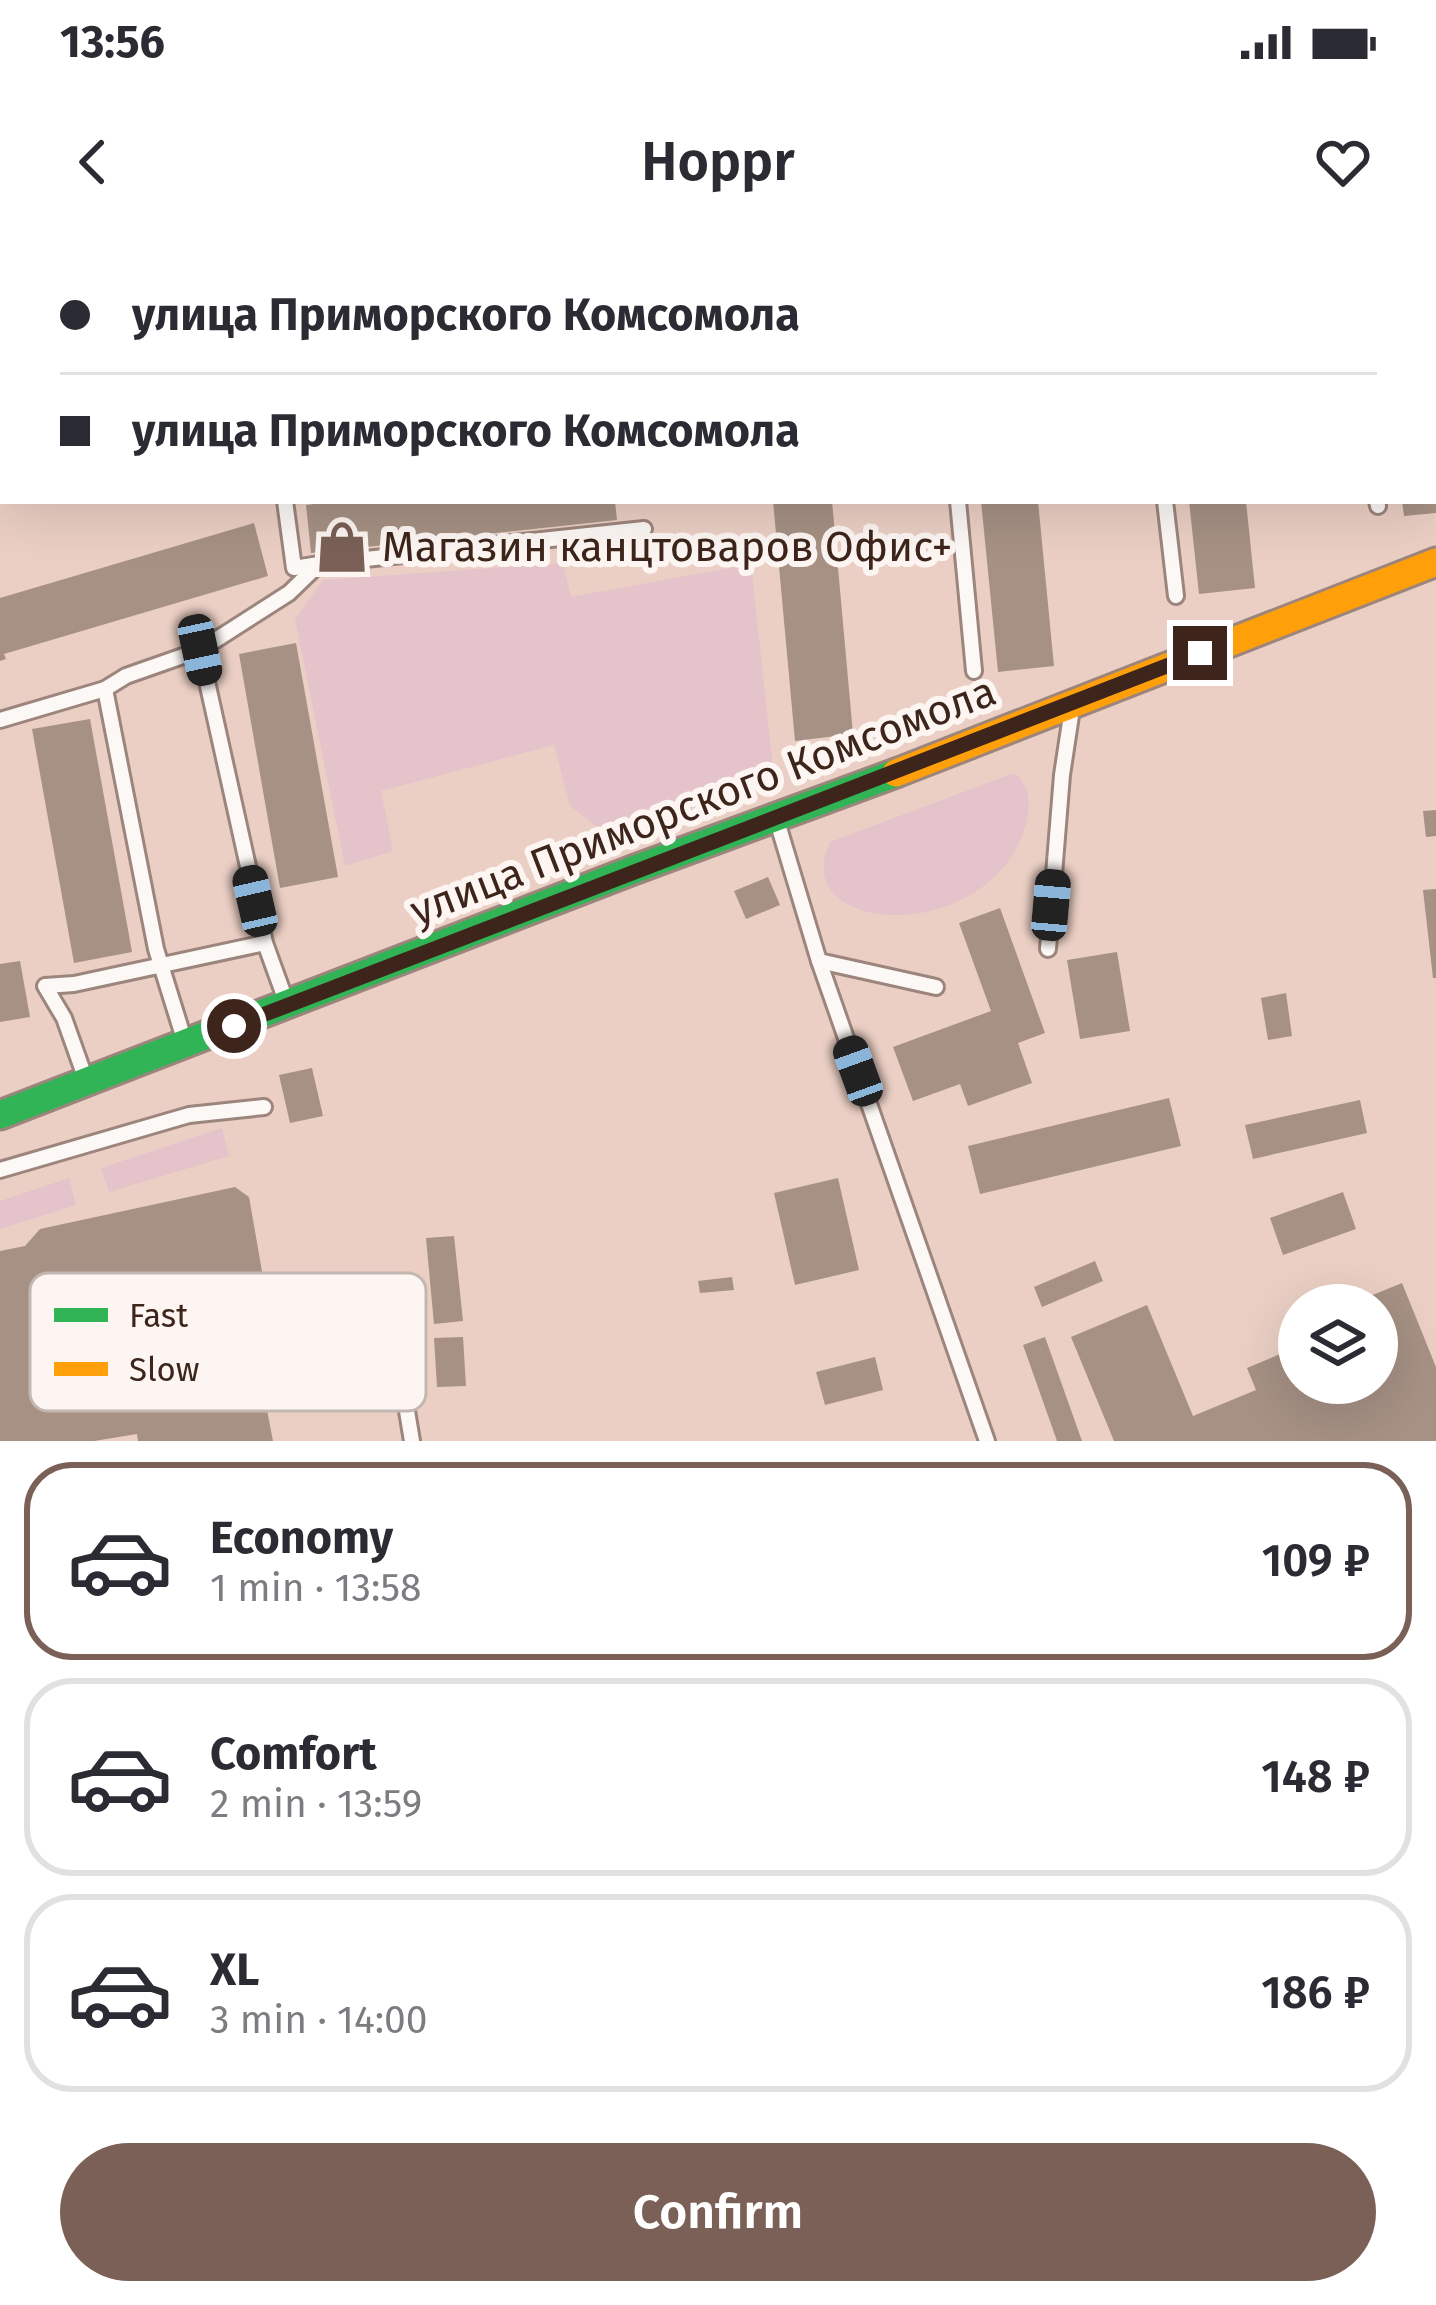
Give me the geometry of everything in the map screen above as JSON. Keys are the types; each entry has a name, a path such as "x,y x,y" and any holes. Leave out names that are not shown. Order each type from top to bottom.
{"street":[{"name":"улица Приморского Комсомола","path":"0,1114 633,870 776,820 1436,562"}],"lane":[{"path":"285,504 294,568 644,529"},
{"path":"958,504 974,671"},
{"path":"1165,504 1176,596"},
{"path":"0,720 105,689 126,676 200,650 289,593 319,564"},
{"path":"200,650 265,943 287,1005"},
{"path":"105,689 160,965 186,1045"},
{"path":"1048,949 1073,703"},
{"path":"776,820 819,961 987,1441"},
{"path":"87,1083 64,1018 45,986 265,943"},
{"path":"819,961 936,987"},
{"path":"0,1170 189,1114 264,1107"},
{"path":"407,1411 412,1441"}],"shaded area":[{"path":"563,563 571,597 751,564 773,768 611,837 570,806 554,745 381,791 393,851 345,866 295,619 323,580"},
{"path":"1014,773 1028,796 1026,824 1006,864 975,892 937,909 898,915 863,911 837,897 824,874 830,842"},
{"path":"222,1128 229,1156 109,1192 101,1168"},
{"path":"69,1178 76,1205 0,1229 0,1201"}],"building":[{"path":"615,504 617,520 311,553 306,505"},
{"path":"773,504 832,504 853,734 795,741"},
{"path":"981,504 1038,504 1054,666 998,672"},
{"path":"1189,504 1246,504 1255,588 1199,594"},
{"path":"1402,504 1436,504 1436,513 1404,516"},
{"path":"254,523 268,576 4,654 6,659 0,661 0,598"},
{"path":"296,643 338,877 280,888 239,654"},
{"path":"90,719 132,952 74,963 32,729"},
{"path":"1436,810 1436,836 1426,837 1423,811"},
{"path":"768,877 780,905 746,919 734,891"},
{"path":"1436,889 1436,978 1433,978 1423,890"},
{"path":"1000,908 1045,1033 1018,1043 1032,1083 968,1106 960,1084 913,1101 893,1047 991,1011 959,923"},
{"path":"1117,952 1130,1031 1080,1039 1067,960"},
{"path":"20,961 30,1017 0,1022 0,964"},
{"path":"1286,993 1292,1036 1268,1040 1261,998"},
{"path":"312,1068 323,1116 290,1123 279,1075"},
{"path":"1169,1098 1181,1146 980,1194 968,1146"},
{"path":"1360,1100 1367,1133 1253,1159 1245,1125"},
{"path":"838,1178 859,1270 795,1285 774,1193"},
{"path":"235,1187 249,1197 262,1273 30,1273 30,1411 267,1411 273,1441 138,1441 137,1434 94,1441 0,1441 0,1251 25,1246 40,1229"},
{"path":"1343,1192 1356,1229 1283,1255 1270,1218"},
{"path":"454,1236 463,1321 434,1324 426,1238"},
{"path":"1095,1261 1103,1281 1042,1307 1034,1287"},
{"path":"732,1277 734,1290 700,1293 698,1281"},
{"path":"1402,1283 1436,1367 1436,1441 1114,1441 1071,1337 1147,1305 1193,1416 1256,1390 1247,1368 1278,1355 1278,1404 1398,1404 1398,1285"},
{"path":"463,1337 466,1386 437,1387 434,1338"},
{"path":"1045,1337 1082,1441 1057,1441 1023,1345"},
{"path":"875,1357 883,1390 825,1405 816,1372"}],"traffic: fast":[{"path":"0,1115 896,773"}],"traffic: slow":[{"path":"896,773 1436,562"}],"place":[{"name":"Магазин канцтоваров Офис+","path":"342,547"}],"route":[{"path":"234,1026 1200,653"}]}
